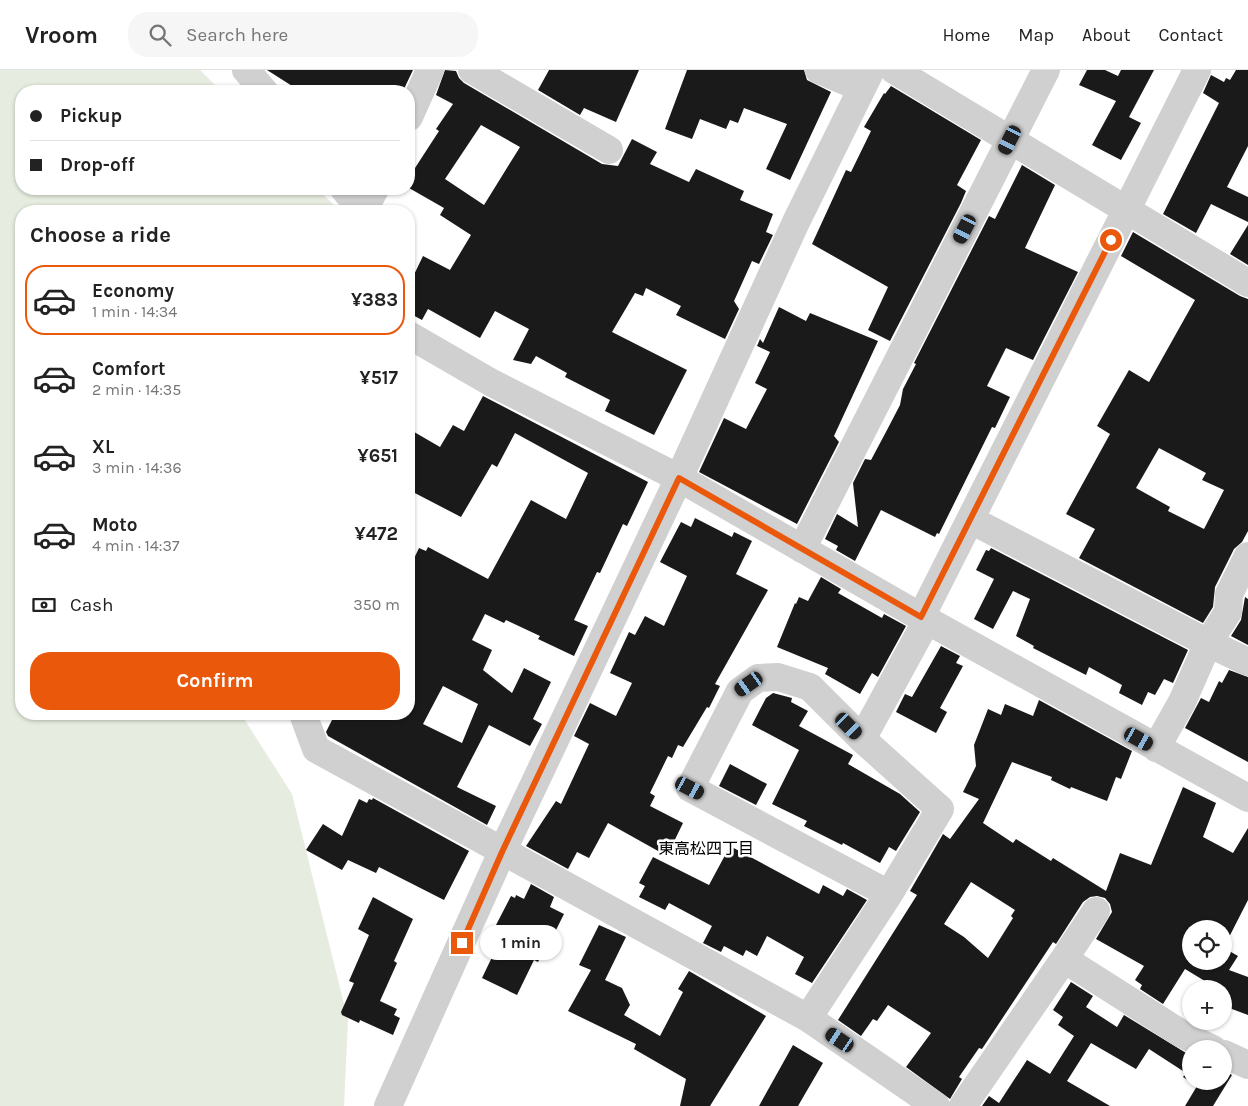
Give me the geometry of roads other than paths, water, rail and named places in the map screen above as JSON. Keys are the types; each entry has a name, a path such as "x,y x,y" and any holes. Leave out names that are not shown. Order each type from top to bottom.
{"street":[{"path":"246,70 259,85"},
{"path":"415,104 430,70"},
{"path":"472,70 609,150"},
{"path":"388,1106 502,852 679,478 796,222 866,79 819,70"},
{"path":"894,70 1248,283"},
{"path":"802,548 1046,70"},
{"path":"862,739 1197,70"},
{"path":"349,195 358,205"},
{"path":"415,338 492,383 679,478 924,618 1248,798"},
{"path":"971,520 1248,662"},
{"path":"1156,748 1182,702 1208,642 1228,612 1229,594 1248,556"},
{"path":"808,1018 889,894 940,809 862,739 810,687 778,677 758,678 740,691 690,788 889,894"},
{"path":"305,720 316,749 808,1018 936,1106"},
{"path":"963,1106 1096,911"},
{"path":"1064,959 1194,1040"},
{"path":"1232,1058 1248,1065"}],"district":[{"name":"東高松四丁目","path":"706,848"}]}
